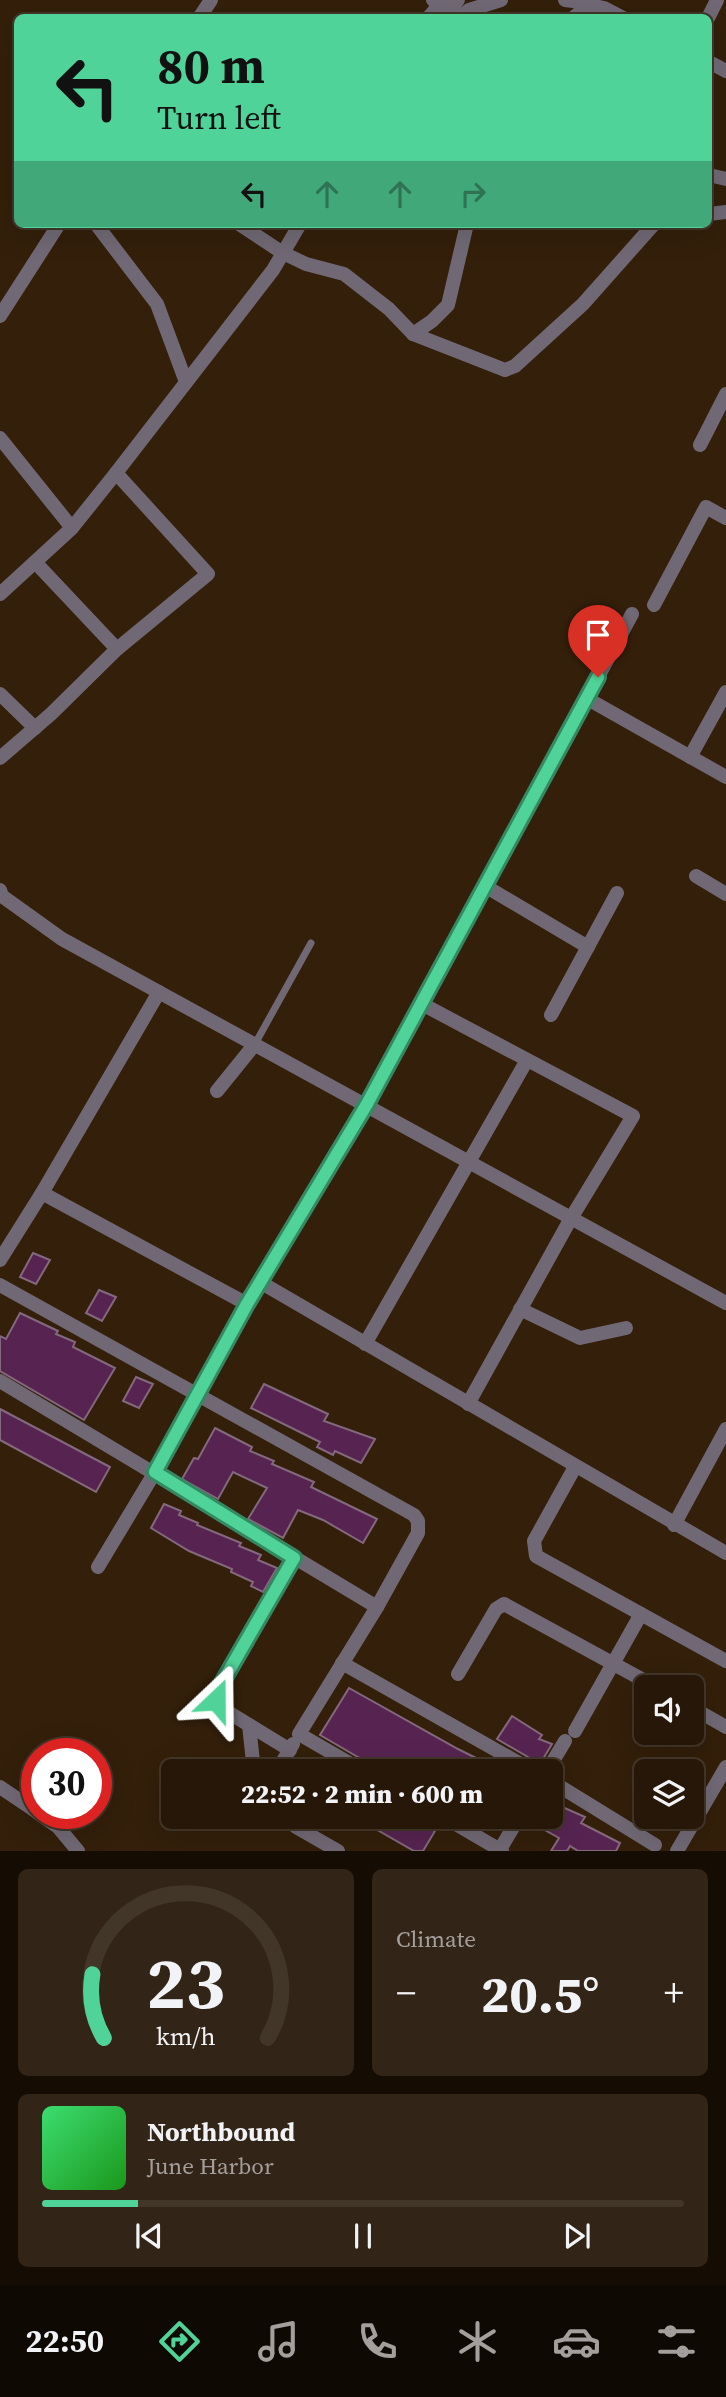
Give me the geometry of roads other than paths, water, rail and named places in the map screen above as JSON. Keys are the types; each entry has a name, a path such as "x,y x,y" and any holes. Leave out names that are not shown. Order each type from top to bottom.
{"street":[{"path":"433,0 458,12"},
{"path":"432,14 469,10 501,0"},
{"path":"565,0 591,3 615,14"},
{"path":"0,316 56,228"},
{"path":"99,228 157,304 186,382"},
{"path":"245,228 283,253 306,264 344,274 389,309 413,334 486,365 505,370 515,366 583,304 650,228"},
{"path":"0,594 72,528 186,382 283,253 298,228"},
{"path":"413,334 432,321 448,305 466,228"},
{"path":"701,445 726,394"},
{"path":"0,438 72,528"},
{"path":"0,758 117,649 208,573 116,473"},
{"path":"654,605 706,507 726,518"},
{"path":"36,562 117,649"},
{"path":"98,1567 155,1472 247,1304 367,1104 632,614"},
{"path":"690,757 726,692"},
{"path":"0,694 35,728"},
{"path":"586,698 726,777"},
{"path":"696,876 726,894"},
{"path":"485,886 588,947"},
{"path":"0,890 2,896 62,939 367,1104 570,1220 726,1303"},
{"path":"551,1016 618,893"},
{"path":"0,1260 159,992"},
{"path":"422,1004 633,1116 570,1220 468,1404"},
{"path":"218,1091 255,1044"},
{"path":"365,1344 527,1060"},
{"path":"42,1193 247,1304"},
{"path":"260,1282 726,1553"},
{"path":"0,1285 198,1393 414,1515 418,1521 418,1533 377,1607 284,1759"},
{"path":"520,1309 580,1338 626,1328"},
{"path":"0,1381 377,1607"},
{"path":"674,1525 726,1429"},
{"path":"575,1466 534,1541 534,1551 539,1559 726,1661"},
{"path":"290,1750 218,1704 217,1694 294,1558"},
{"path":"458,1674 496,1609 504,1604 635,1675"},
{"path":"555,1759 641,1614"},
{"path":"342,1663 512,1759"},
{"path":"704,1714 726,1727"},
{"path":"249,1725 253,1759"},
{"path":"299,1734 342,1759"},
{"path":"677,1851 726,1768"},
{"path":"0,1787 21,1802"},
{"path":"563,1789 655,1845"},
{"path":"60,1829 78,1851"},
{"path":"301,1829 338,1851"},
{"path":"464,1829 500,1851 513,1829"}],"lane":[{"path":"255,1044 312,943"}]}
